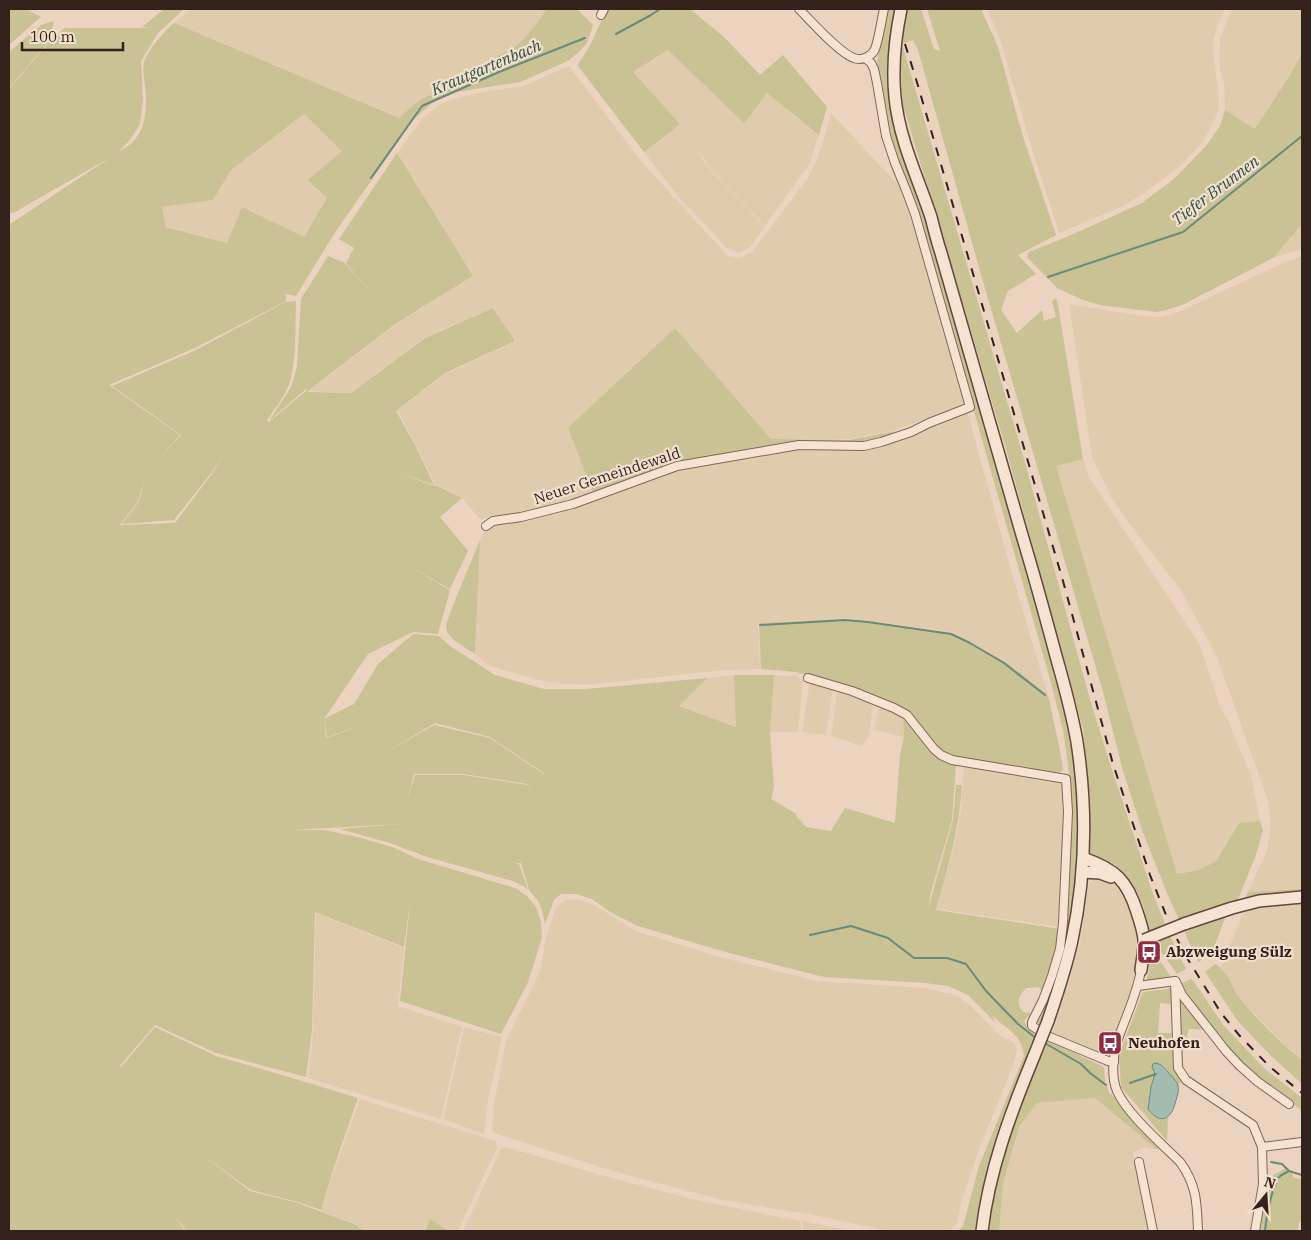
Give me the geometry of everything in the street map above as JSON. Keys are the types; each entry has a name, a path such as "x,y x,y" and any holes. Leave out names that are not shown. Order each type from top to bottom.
{"main road":[{"path":"902,9 894,49 895,96 898,121 933,227 1044,612 1068,699 1082,780 1083,858 1078,908 1072,941 1062,981 1048,1021 1004,1135 992,1177 982,1231"},
{"path":"1083,858 1113,872 1126,884 1140,920 1144,940 1141,970"},
{"path":"1082,872 1092,872 1110,877 1120,883 1130,893"},
{"path":"1144,940 1184,924 1259,900 1302,897"}],"street":[{"path":"799,9 844,53 860,60 874,51 884,9"},
{"name":"Neuer Gemeindewald","path":"486,526 493,521 521,517 573,504 677,466 799,444 864,446 881,442 911,432 970,407 915,214 886,136 874,69 865,58"},
{"path":"808,678 852,691 894,708 907,716 934,749 952,760 1066,779 1068,812 1061,940 1052,976 1032,1026 1050,1037 1108,1062 1114,1062"},
{"path":"1141,970 1138,986 1117,1044 1113,1077 1116,1090 1135,1116 1187,1171 1196,1197 1198,1231"},
{"path":"1138,986 1175,981"},
{"path":"1175,981 1182,994 1226,1051 1258,1082 1289,1104"},
{"path":"1175,981 1178,1068 1186,1080 1252,1125 1262,1147 1263,1184 1255,1231"},
{"path":"1262,1147 1302,1142"},
{"path":"1139,1162 1153,1231"}],"shaded area":[{"path":"9,9 26,9 41,17 9,45"},
{"path":"164,9 184,9 158,33 141,61 143,99 140,124 130,140 118,152 132,143 140,133 146,106 143,69 145,59 154,44 174,23 399,118 417,102 519,44 547,9 577,9 593,25 587,43 568,61 520,82 456,92 433,102 414,119 334,234 296,296 286,294 286,301 195,348 109,385 180,435 148,471 181,435 112,386 196,350 285,302 296,301 294,357 291,379 284,396 267,420 269,422 307,390 269,421 291,387 297,367 301,299 328,256 345,263 376,299 346,263 354,248 339,239 397,153 473,276 395,324 308,391 351,393 425,338 493,308 515,341 445,373 396,411 434,485 390,470 434,486 435,485 462,498 440,517 468,551 450,589 396,559 450,590 438,634 413,632 368,654 324,719 354,704 378,664 413,634 439,636 450,646 495,675 544,689 586,689 707,678 679,706 736,727 734,675 774,675 770,732 774,788 771,799 795,813 806,827 831,831 845,808 895,823 900,755 904,737 903,717 936,755 956,763 952,820 931,892 928,909 953,820 956,785 962,785 956,833 936,910 1060,929 1056,953 1042,993 1039,987 1026,988 1020,996 1019,1005 1023,1012 1031,1013 1024,1021 1028,1029 1036,1035 1104,1067 1105,1082 1109,1093 1119,1100 1164,1149 1156,1149 1095,1098 1037,1103 1019,1127 1003,1184 999,1231 987,1231 996,1181 1009,1133 1043,1047 1032,1043 985,1180 976,1231 958,1231 963,1226 979,1166 1024,1056 1020,1041 1016,1036 991,1014 996,1023 968,995 948,986 925,983 824,977 722,951 638,926 612,913 592,899 576,894 561,894 554,900 545,924 538,901 529,890 521,863 514,863 519,864 528,889 513,881 427,857 393,844 340,829 400,824 293,830 324,830 361,838 392,847 418,859 515,888 527,896 536,907 541,922 542,938 528,982 501,1034 400,1001 410,903 404,947 315,912 312,1030 306,1077 216,1053 155,1025 120,1066 194,1148 121,1067 155,1027 216,1056 358,1098 321,1210 298,1202 251,1190 200,1153 250,1191 298,1203 356,1225 364,1231 186,1231 180,1222 169,1216 179,1222 185,1231 9,1231 9,225 111,157 9,214 9,89 50,41 64,28 152,28 142,27","holes":["304,114 342,151 308,180 327,198 304,237 242,207 227,243 166,227 162,207 213,200 231,170","226,452 211,475 175,523 120,525 137,503 146,476 138,503 122,524 174,520","324,719 327,737 352,728 326,738","435,723 490,737 542,772 546,778 542,773 490,738 434,725 385,753","414,774 463,774 527,784 531,788 527,785 463,775 415,775 406,803"]},
{"path":"191,9 547,9 519,44 417,102 399,118 174,23"},
{"path":"607,9 690,9 725,38 760,75 783,55 827,107 819,135 767,93 744,123 668,50 633,72 680,124 644,152 578,66 591,44"},
{"path":"887,9 896,9 888,58 888,90 897,139 920,196 1027,561 1075,749 1078,845 1072,925 1056,980 1039,1026 1036,1024 1040,1011 1057,970 1068,857 1071,796 1063,730 924,235 905,176 896,161 883,108 877,60"},
{"path":"906,9 921,9 934,49 940,51 927,9 981,9 998,47 1023,137 1056,235 1018,255 1036,274 1008,291 1001,310 1017,333 1042,310 1044,321 1056,317 1052,301 1056,298 1083,459 1056,466 1177,874 1199,870 1216,861 1239,823 1260,821 1263,830 1257,852 1237,902 1229,908 1211,955 1198,962 1167,893 1142,830 1123,771 1103,692 982,278 918,50 913,40 902,44"},
{"path":"987,9 1225,9 1213,42 1219,109 1202,143 1179,167 1138,197 1119,208 1059,233 999,36"},
{"path":"1232,9 1302,9 1302,53 1255,129 1225,110 1224,83 1219,56 1220,39"},
{"path":"54,21 50,40 9,88 9,52 41,25"},
{"path":"902,44 1026,466 1089,696 1152,891 1186,969 1177,974 1151,937 1147,929 1140,898 1131,883 1116,865 1090,855 1089,788 1083,729 1004,442 903,105 901,80"},
{"path":"669,50 744,122 767,93 819,135 810,163 765,226 708,166 684,128 707,166 765,227 750,247 739,253 727,248 677,195 644,152 680,124 633,72"},
{"path":"1302,53 1302,225 1275,257 1184,304 1156,312 1100,305 1083,300 1057,288 1027,257 1029,252 1142,203 1174,179 1206,146 1220,126 1225,110 1255,129"},
{"path":"569,66 641,161 728,256 740,258 752,252 808,178 822,146 831,113 901,188 940,313 964,404 896,430 849,439 771,439 675,328 594,495 517,514 492,515 481,520 462,498 435,484 398,410 445,374 514,342 493,308 425,337 351,393 309,391 396,324 473,276 397,153 422,119 440,104 452,99 523,86"},
{"path":"304,114 342,151 309,180 327,198 304,237 242,207 228,243 166,226 162,207 213,200 231,170"},
{"path":"1302,225 1302,249 1275,257 1287,241"},
{"path":"1302,256 1302,889 1248,892 1267,851 1271,825 1268,801 1217,657 1180,589 1111,497 1092,457 1069,304 1143,316 1161,317 1176,313 1285,262"},
{"path":"675,328 771,439 849,440 896,431 871,442 810,441 773,445 684,462 680,460 594,495 568,428"},
{"path":"967,411 1048,695 1005,661 952,632 845,618 758,623 760,669 724,670 586,685 564,684 540,680 489,666 475,654 480,540 485,530 494,524 515,522 568,511 678,469 772,451 814,447 865,447"},
{"path":"1083,459 1089,477 1200,645 1221,710 1227,718 1251,776 1260,821 1239,823 1216,861 1199,870 1177,874 1056,466"},
{"path":"480,540 475,654 455,641 447,632 446,625"},
{"path":"845,619 953,633 1006,662 1048,695 1063,769 1058,775 947,755 936,748 893,705 875,696 832,681 796,672 761,669 759,623"},
{"path":"734,675 737,727 679,706 707,678"},
{"path":"774,675 796,676 803,680 798,732 770,732"},
{"path":"810,681 833,687 826,735 802,732"},
{"path":"841,692 870,700 873,704 869,736 862,746 831,736 837,694"},
{"path":"882,706 903,717 904,737 874,730 878,711"},
{"path":"964,764 1060,782 1064,789 1059,927 937,909 955,842 961,811"},
{"path":"1095,879 1113,882 1130,902 1139,946 1138,977 1113,1043 1105,1053 1096,1052 1052,1033 1080,942 1089,883"},
{"path":"1302,889 1302,895 1245,899 1248,892"},
{"path":"578,899 594,905 636,931 723,958 817,981 927,988 950,993 971,1006 999,1035 1014,1043 1017,1050 1014,1063 981,1144 961,1203 957,1223 949,1231 889,1231 818,1216 719,1199 616,1172 494,1133 492,1129 494,1104 506,1041 540,971 546,937 556,907 565,900"},
{"path":"1302,900 1302,1060 1290,1051 1240,999 1221,967 1242,916 1247,911 1256,906"},
{"path":"316,913 404,948 398,1006 462,1027 441,1119 308,1078 313,1032"},
{"path":"1150,946 1171,977 1146,982 1149,971"},
{"path":"1215,964 1227,975 1239,996 1256,1016 1278,1040 1302,1060 1302,1084 1267,1052 1237,1020 1205,972"},
{"path":"1192,979 1224,1026 1265,1069 1302,1098 1302,1110 1253,1074 1213,1030 1189,1029 1182,1053 1183,1068 1181,1082 1178,1084 1163,1065 1155,1075 1150,1091 1148,1109 1156,1116 1168,1118 1167,1141 1121,1087 1119,1055 1143,992 1167,989","holes":["1160,1003 1180,1005 1178,1025 1172,1033 1158,1033"]},
{"path":"464,1027 502,1037 488,1100 484,1134 443,1119"},
{"path":"1156,1063 1165,1069 1178,1085 1172,1112 1169,1116 1162,1119 1148,1109 1155,1074 1152,1067"},
{"path":"1095,1098 1156,1149 1143,1148 1133,1152 1148,1231 999,1231 1003,1184 1019,1127 1037,1103"},
{"path":"360,1099 495,1141 497,1148 458,1231 450,1231 430,1219 424,1231 365,1231 356,1225 321,1211"},
{"path":"506,1147 608,1177 700,1201 800,1221 802,1231 463,1231 501,1149"},
{"path":"1284,1169 1290,1169 1294,1178 1302,1179 1302,1221 1299,1223 1298,1231 1258,1231 1266,1195 1273,1175"},
{"path":"430,1219 449,1231 425,1231"},
{"path":"802,1221 852,1231 804,1231"}],"waterway":[{"name":"Krautgartenbach","path":"616,34 660,9"},
{"name":"Krautgartenbach","path":"371,178 422,106 499,72 585,38"},
{"name":"Tiefer Brunnen","path":"1048,277 1183,232 1302,136"},
{"path":"760,625 845,620 951,634 1004,663 1045,695"},
{"path":"810,935 851,926 888,938 914,958 947,958 966,964 986,991 1018,1024 1037,1039"},
{"path":"1043,1042 1081,1064 1106,1085"},
{"path":"1130,1083 1156,1074"},
{"path":"1271,1162 1282,1164 1289,1171"},
{"path":"1265,1231 1276,1181 1281,1175 1289,1171 1302,1175"}],"railway":[{"path":"905,44 1063,581 1113,764 1150,875 1170,925 1184,953 1221,1013 1270,1067 1302,1093"}],"place":[{"name":"Abzweigung Sülz","path":"1149,952"},
{"name":"Neuhofen","path":"1110,1043"}]}
